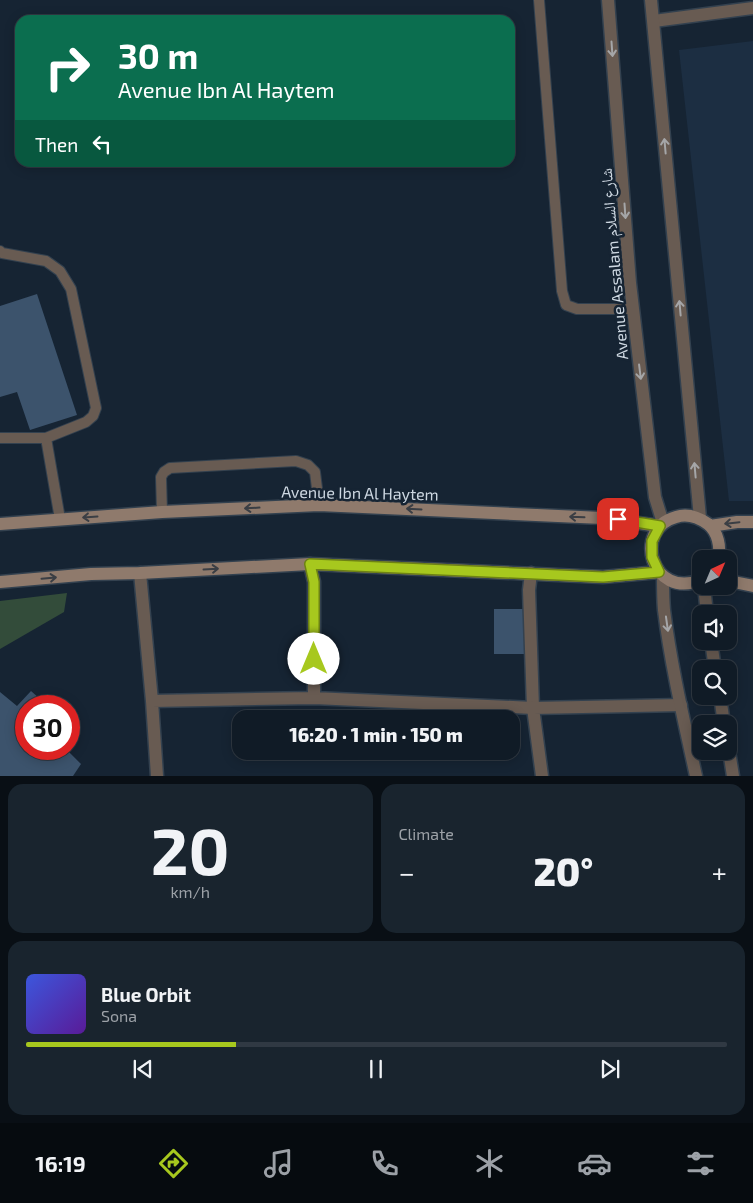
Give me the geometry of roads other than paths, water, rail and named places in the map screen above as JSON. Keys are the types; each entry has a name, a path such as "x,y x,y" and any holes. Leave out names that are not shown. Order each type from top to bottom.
{"main road":[{"name":"Avenue Ibn Al Haytem","path":"0,524 162,512 319,505 602,518 661,524"},
{"path":"692,583 672,582 661,574 652,557 652,541 661,524 681,515 691,515 705,522 718,538 720,550"},
{"path":"705,522 753,522"},
{"path":"0,582 90,574 310,564 603,577 661,574"},
{"path":"738,583 753,586"}],"street":[{"name":"Avenue Assalam شارع السلام","path":"608,0 633,309 655,497 661,524"},
{"path":"651,0 705,522"},
{"path":"654,21 753,8"},
{"path":"310,564 314,582 314,698"},
{"path":"140,573 157,776"},
{"path":"531,573 529,590 533,708 542,776"},
{"path":"661,574 665,617 696,776"},
{"path":"152,701 314,698 533,708 681,705"},
{"path":"730,760 733,776"}],"lane":[{"path":"539,0 562,291 566,305 577,309 633,309"},
{"path":"0,251 2,253 46,261 60,271 71,289 96,408 93,416 86,422 46,438 0,438"},
{"path":"46,438 60,519"},
{"path":"162,512 161,477 170,468 296,461 308,465 315,472 319,505"}]}
